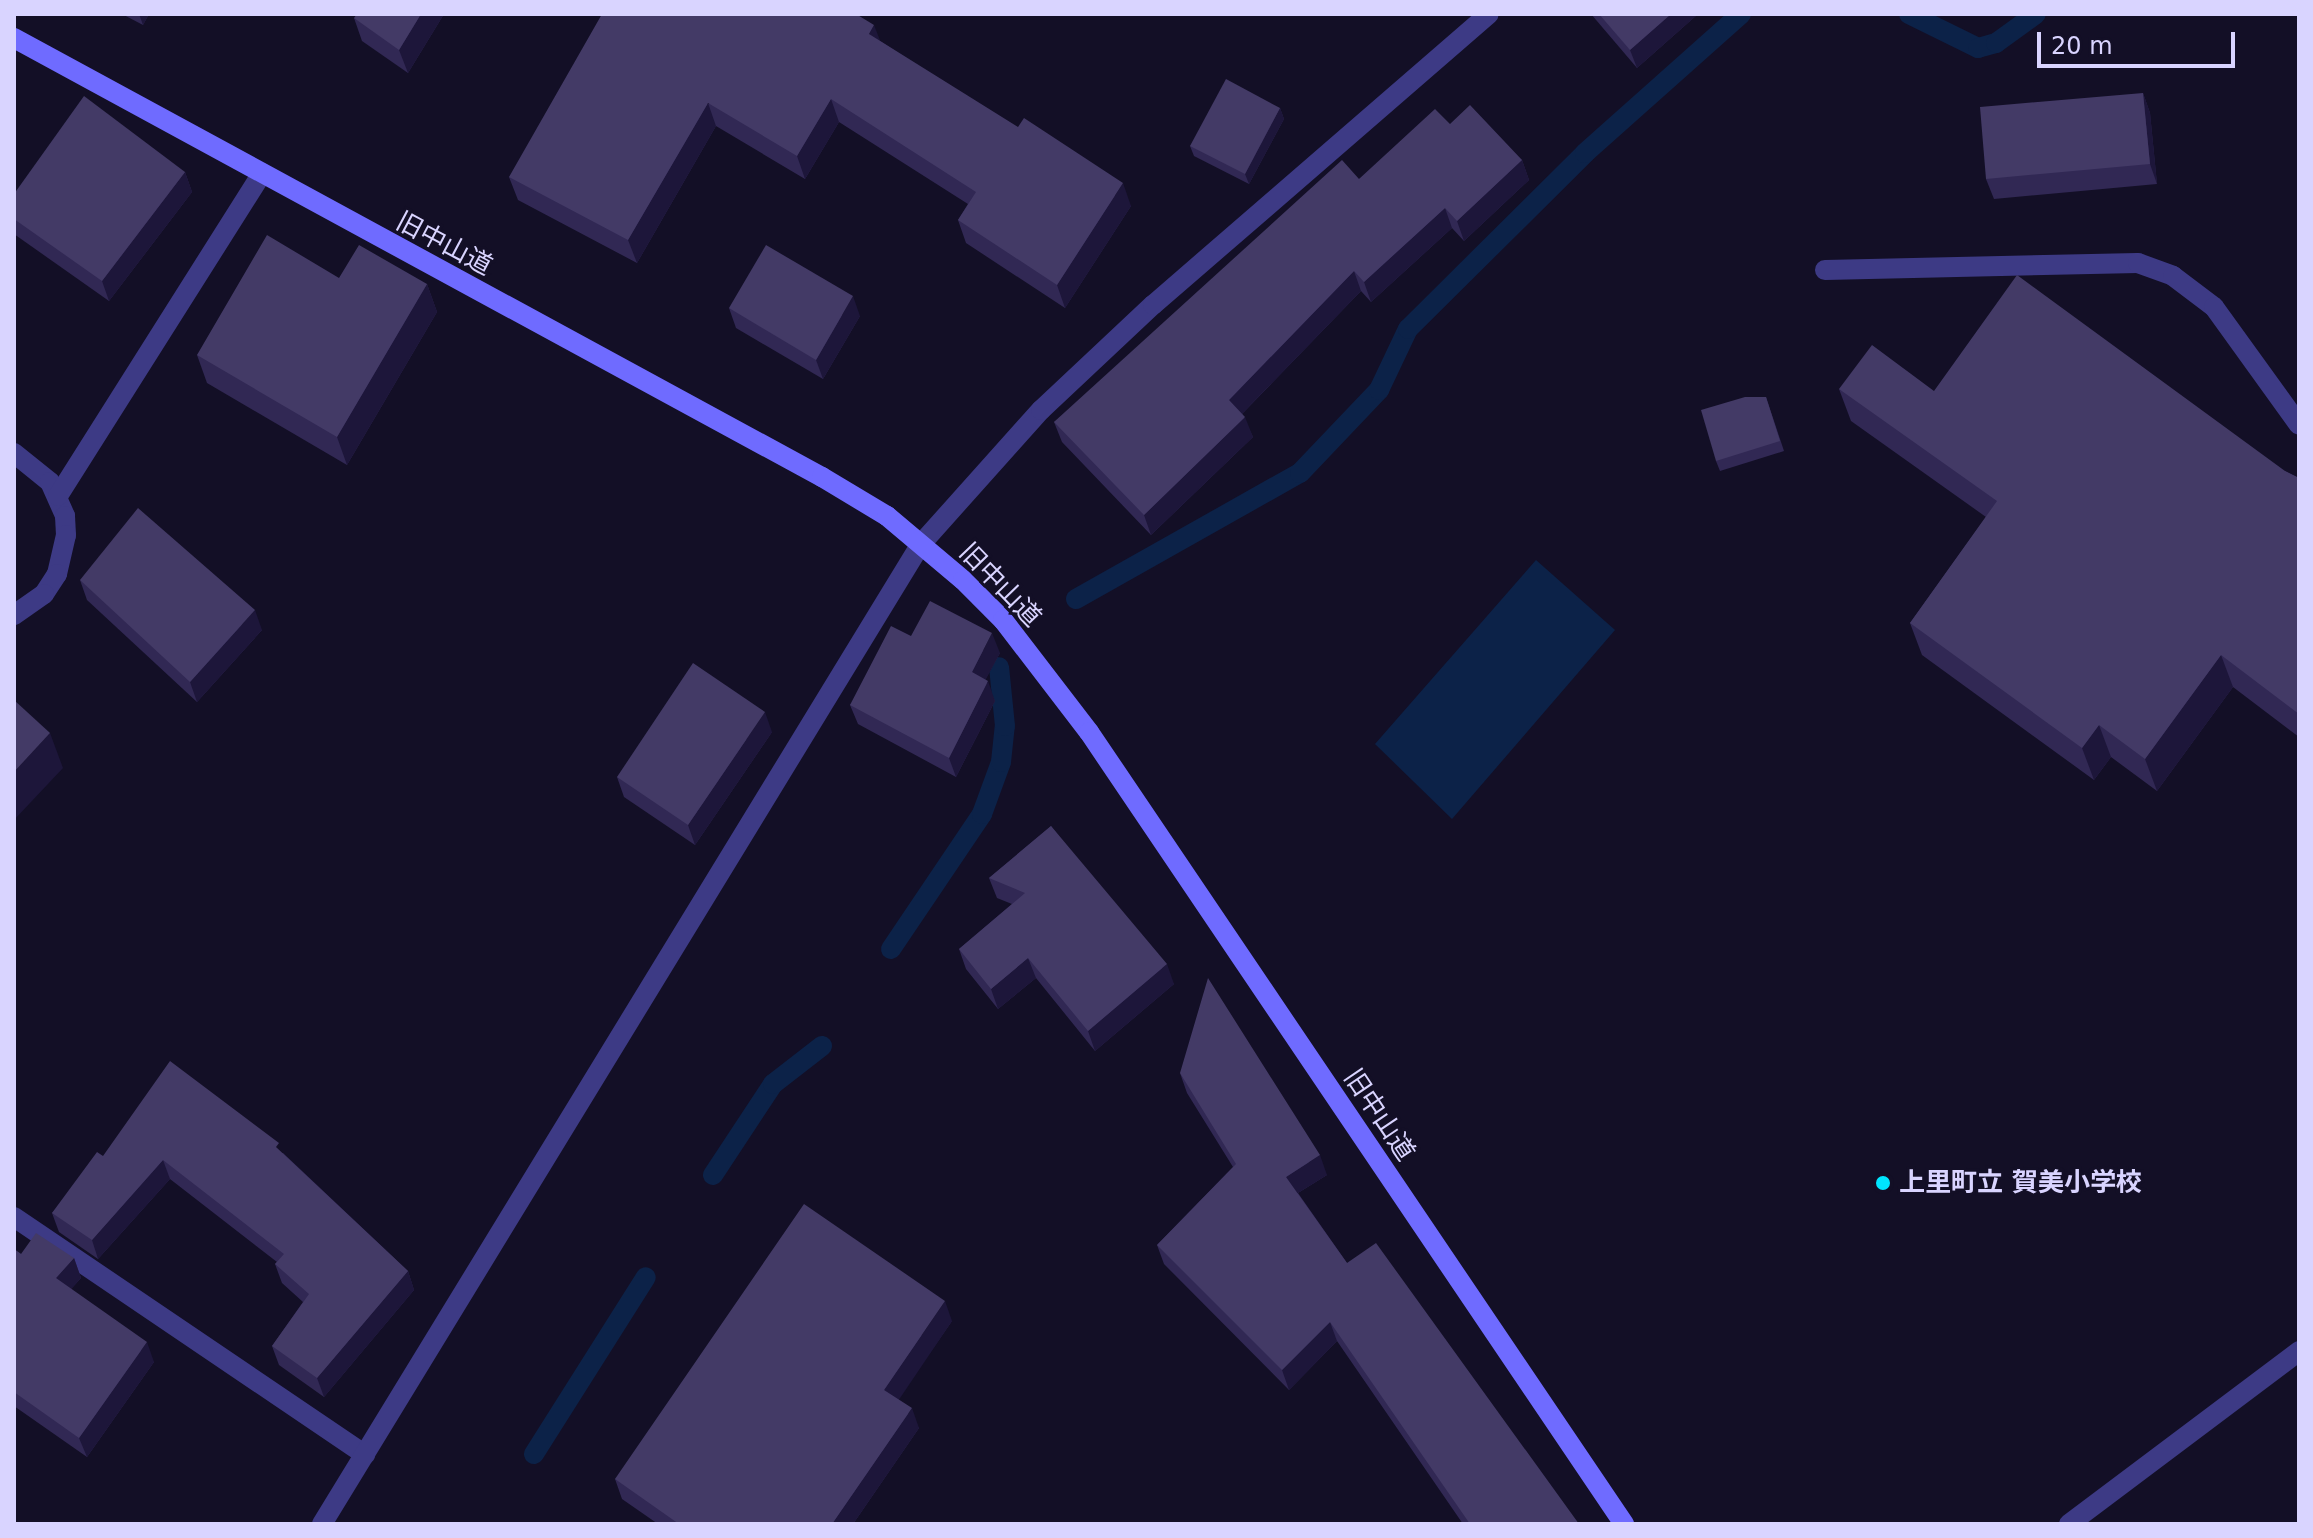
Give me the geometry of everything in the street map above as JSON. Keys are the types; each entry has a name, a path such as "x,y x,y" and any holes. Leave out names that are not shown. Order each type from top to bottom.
{"main road":[{"name":"旧中山道","path":"14,38 822,477 921,544 1003,620 1089,732 1624,1524"}],"street":[{"path":"322,1524 921,544 1041,410 1153,305 1489,14"},
{"path":"58,496 262,173"},
{"path":"1825,270 2138,263 2173,276 2214,307 2299,425"},
{"path":"14,453 39,471 58,496 66,535 57,574 44,594 14,615"},
{"path":"14,1217 365,1455"},
{"path":"2069,1524 2299,1351"}],"water":[{"path":"1536,560 1615,630 1452,819 1375,744"}],"building":[{"path":"357,14 421,14 399,50 354,18"},
{"path":"602,14 856,14 874,25 869,34 1018,127 1024,118 1123,183 1057,285 958,220 976,192 831,99 797,156 708,103 628,240 509,177"},
{"path":"1599,14 1671,14 1630,50"},
{"path":"1226,79 1280,108 1245,174 1190,146"},
{"path":"2143,93 2150,164 1986,179 1980,107"},
{"path":"84,96 185,172 102,281 14,219 14,194"},
{"path":"1470,105 1522,160 1457,221 1445,208 1364,282 1354,271 1229,400 1245,417 1144,515 1054,422 1342,160 1359,179 1435,109 1450,124"},
{"path":"267,235 339,278 359,245 427,284 337,437 197,355"},
{"path":"766,245 853,296 816,360 729,308"},
{"path":"2017,275 2285,471 2299,478 2299,714 2221,655 2145,759 2099,725 2082,748 1910,623 1997,501 1839,389 1872,345 1934,391"},
{"path":"1745,397 1766,397 1780,441 1716,461 1701,410"},
{"path":"138,508 255,610 190,682 80,580"},
{"path":"930,601 992,633 972,672 988,681 949,758 850,705 891,626 911,636"},
{"path":"693,663 765,712 688,825 617,777"},
{"path":"14,700 50,733 14,772"},
{"path":"1051,826 1167,964 1088,1031 1028,958 991,989 959,949 1025,893 989,878"},
{"path":"1208,978 1320,1155 1286,1177 1347,1263 1376,1243 1579,1524 1470,1524 1330,1322 1282,1370 1157,1245 1236,1164 1180,1073"},
{"path":"170,1061 279,1143 276,1147 408,1271 317,1378 272,1346 309,1294 275,1264 284,1254 163,1160 92,1240 52,1213 97,1152 103,1156"},
{"path":"804,1204 945,1301 884,1390 912,1408 832,1524 679,1524 615,1479"},
{"path":"36,1233 74,1258 56,1278 147,1342 79,1438 14,1392 14,1249 21,1254"}],"waterway":[{"path":"1076,599 1300,473 1379,390 1408,329 1585,153 1741,14"},
{"path":"1909,14 1978,48 1996,43 2036,14"},
{"path":"891,949 982,814 1001,762 1005,726 999,667"},
{"path":"713,1175 773,1084 822,1046"},
{"path":"534,1454 646,1277"}],"place":[{"name":"上里町立 賀美小学校","path":"1883,1183"}]}
